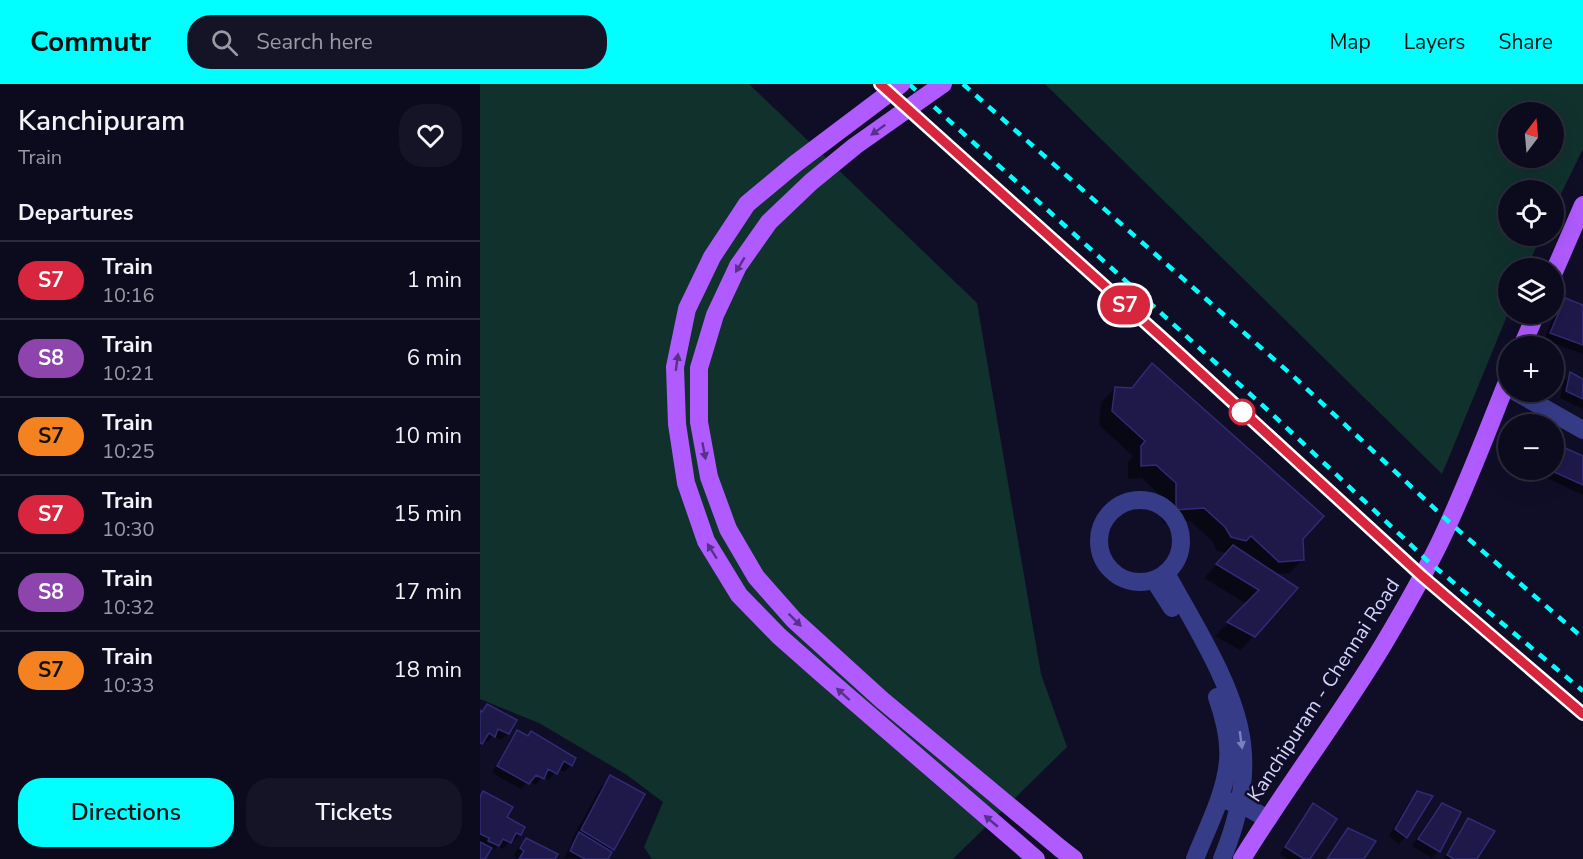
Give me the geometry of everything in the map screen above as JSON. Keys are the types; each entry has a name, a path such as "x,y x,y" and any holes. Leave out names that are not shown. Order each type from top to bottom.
{"main road":[{"path":"901,84 795,164 747,204 712,256 687,309 675,367 676,424 686,483 706,541 739,595 779,636 1036,859"},
{"path":"943,84 855,146 811,182 769,222 738,266 715,315 699,368 699,422 709,477 728,529 756,577 794,620 882,700 1068,854"},
{"path":"1560,258 1583,205"},
{"name":"Kanchipuram - Chennai Road","path":"1242,859 1383,646 1438,545 1503,402"}],"street":[{"path":"1538,402 1583,430"},
{"path":"1140,500 1166,509 1175,520 1180,533 1181,547 1177,560 1160,576 1144,582 1131,581 1119,576 1109,568 1102,556 1099,544 1100,531 1114,509 1140,500"},
{"path":"1160,576 1168,600 1209,677 1221,709 1227,743 1228,761 1224,782 1195,859"},
{"path":"1160,576 1222,677 1238,723 1242,743 1243,772 1235,825 1222,859"},
{"path":"1219,799 1239,804 1268,819"}],"green space":[{"path":"480,84 749,84 977,303 1041,674 1067,747 953,859 652,859 644,847 663,802 627,775 539,723 480,699"},
{"path":"1045,84 1583,84 1583,149 1564,188 1564,180 1498,180 1498,246 1537,246 1531,258 1498,258 1498,324 1504,324 1442,474"}],"building":[{"path":"1565,298 1583,305 1583,345 1564,338 1564,336 1550,333 1554,324 1564,324"},
{"path":"1152,363 1324,516 1303,539 1304,560 1279,562 1251,536 1246,541 1231,537 1225,527 1204,508 1176,510 1176,483 1156,465 1141,466 1141,446 1145,441 1112,411 1115,387 1132,388"},
{"path":"1570,372 1583,379 1583,399 1566,391"},
{"path":"1564,447 1583,456 1583,485 1564,476"},
{"path":"1233,545 1298,588 1255,637 1227,622 1259,590 1216,564"},
{"path":"487,704 517,720 509,734 498,729 495,737 489,733 482,744 480,743 480,710 482,712"},
{"path":"517,730 528,736 531,731 576,758 572,766 564,761 557,774 548,769 544,779 536,775 529,784 497,766"},
{"path":"610,775 645,794 614,850 581,830"},
{"path":"483,791 513,807 507,817 525,827 521,835 516,833 511,843 503,839 499,846 480,834 480,797"},
{"path":"1417,791 1433,796 1407,838 1395,829"},
{"path":"1313,803 1337,819 1310,859 1304,859 1285,847"},
{"path":"1442,803 1461,812 1440,852 1418,839"},
{"path":"1468,818 1495,831 1477,859 1454,859 1447,855"},
{"path":"1348,828 1376,841 1364,859 1327,859"},
{"path":"579,832 612,852 608,859 585,859 570,851"},
{"path":"526,838 558,854 555,859 519,859 524,851 520,848"},
{"path":"480,842 492,848 485,859 480,859"}],"railway":[{"path":"880,84 1168,343 1422,576 1583,714"},
{"path":"909,84 1272,414 1429,562 1583,691"},
{"path":"963,84 1293,376 1449,522 1583,638"}],"train":[{"name":"S7","path":"880,84 1168,343 1422,576 1583,714"}]}
